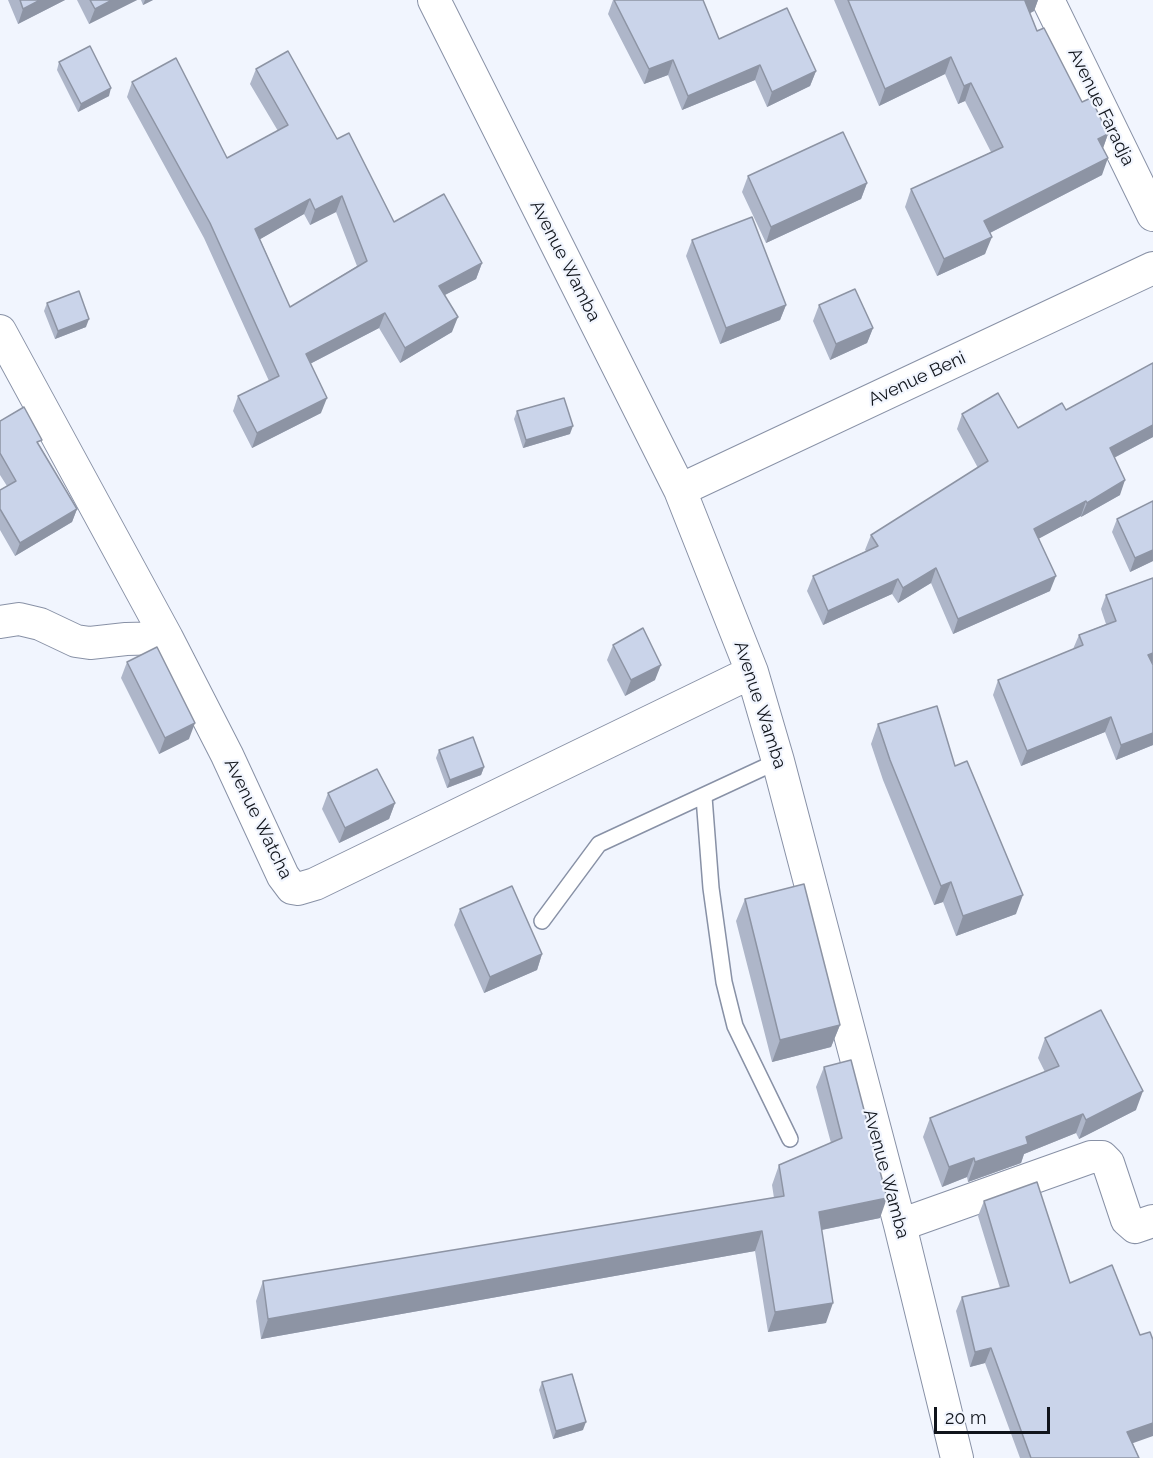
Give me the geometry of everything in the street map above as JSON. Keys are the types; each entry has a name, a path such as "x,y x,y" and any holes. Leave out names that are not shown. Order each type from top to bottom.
{"street":[{"name":"Avenue Wamba","path":"434,0 680,490 752,672 778,761 900,1225 957,1458"},
{"name":"Avenue Faradja","path":"1048,0 1153,215"},
{"name":"Avenue Beni","path":"680,490 1153,268"},
{"name":"Avenue Watcha","path":"0,331 167,638 227,755 283,876 292,888 298,889 315,884 752,672"},
{"path":"0,622 19,619 40,624 76,641 90,643 167,638"},
{"path":"900,1225 1091,1157 1102,1157 1108,1163 1127,1221 1135,1227 1153,1221"}],"lane":[{"path":"542,921 599,844 778,761"},
{"path":"704,797 711,888 724,982 735,1026 790,1139"}],"building":[{"path":"20,0 40,0 23,9"},
{"path":"90,0 112,0 95,9"},
{"path":"614,0 703,0 719,39 787,8 816,71 772,92 760,65 688,96 673,60 649,69"},
{"path":"848,0 1028,0 1025,1 1037,31 1044,28 1082,102 1091,98 1108,134 1098,139 1108,158 984,221 992,237 944,259 911,189 1003,147 971,83 964,86 951,57 885,89"},
{"path":"90,46 111,88 81,104 59,62"},
{"path":"288,51 337,139 349,133 394,222 444,194 482,263 439,286 458,317 405,348 385,313 306,354 327,398 257,433 238,396 279,376 210,223 132,82 176,58 227,158 288,125 256,69","holes":["342,196 367,261 290,307 255,229 310,199 315,210"]},
{"path":"843,132 867,183 771,227 748,176"},
{"path":"752,217 786,305 726,328 692,240"},
{"path":"855,289 873,328 836,344 819,305"},
{"path":"79,291 89,319 58,331 47,303"},
{"path":"1153,363 1153,425 1110,448 1125,480 1087,503 1086,501 1034,529 1056,576 958,619 936,568 903,588 898,579 828,611 813,576 878,546 871,535 988,461 962,414 998,393 1018,428 1062,403 1066,410"},
{"path":"564,398 573,426 526,440 517,411"},
{"path":"24,407 42,440 37,442 77,509 20,543 0,509 0,490 16,481 0,453 0,421"},
{"path":"1153,501 1153,550 1135,558 1117,519"},
{"path":"1153,578 1153,653 1148,655 1153,665 1153,733 1121,745 1111,717 1027,751 998,680 1083,645 1079,635 1116,621 1106,595"},
{"path":"643,628 661,665 631,680 613,645"},
{"path":"157,647 195,723 165,738 127,662"},
{"path":"937,706 955,766 967,761 1023,895 963,916 951,882 941,886 890,760 878,724"},
{"path":"473,737 484,767 450,780 439,750"},
{"path":"377,769 395,803 345,828 328,793"},
{"path":"804,884 840,1025 780,1040 745,899"},
{"path":"512,886 542,954 490,977 460,909"},
{"path":"1101,1010 1143,1091 1086,1120 1083,1114 1026,1137 1028,1144 975,1162 974,1158 949,1167 930,1118 1059,1066 1045,1038"},
{"path":"851,1060 887,1198 819,1212 833,1303 775,1312 762,1231 268,1319 263,1281 784,1196 779,1165 842,1138 824,1067"},
{"path":"1037,1182 1070,1283 1112,1265 1140,1335 1150,1332 1153,1340 1153,1423 1127,1432 1139,1458 1031,1458 991,1348 975,1352 962,1297 1009,1286 984,1201"},
{"path":"572,1374 586,1422 556,1431 542,1382"}]}
